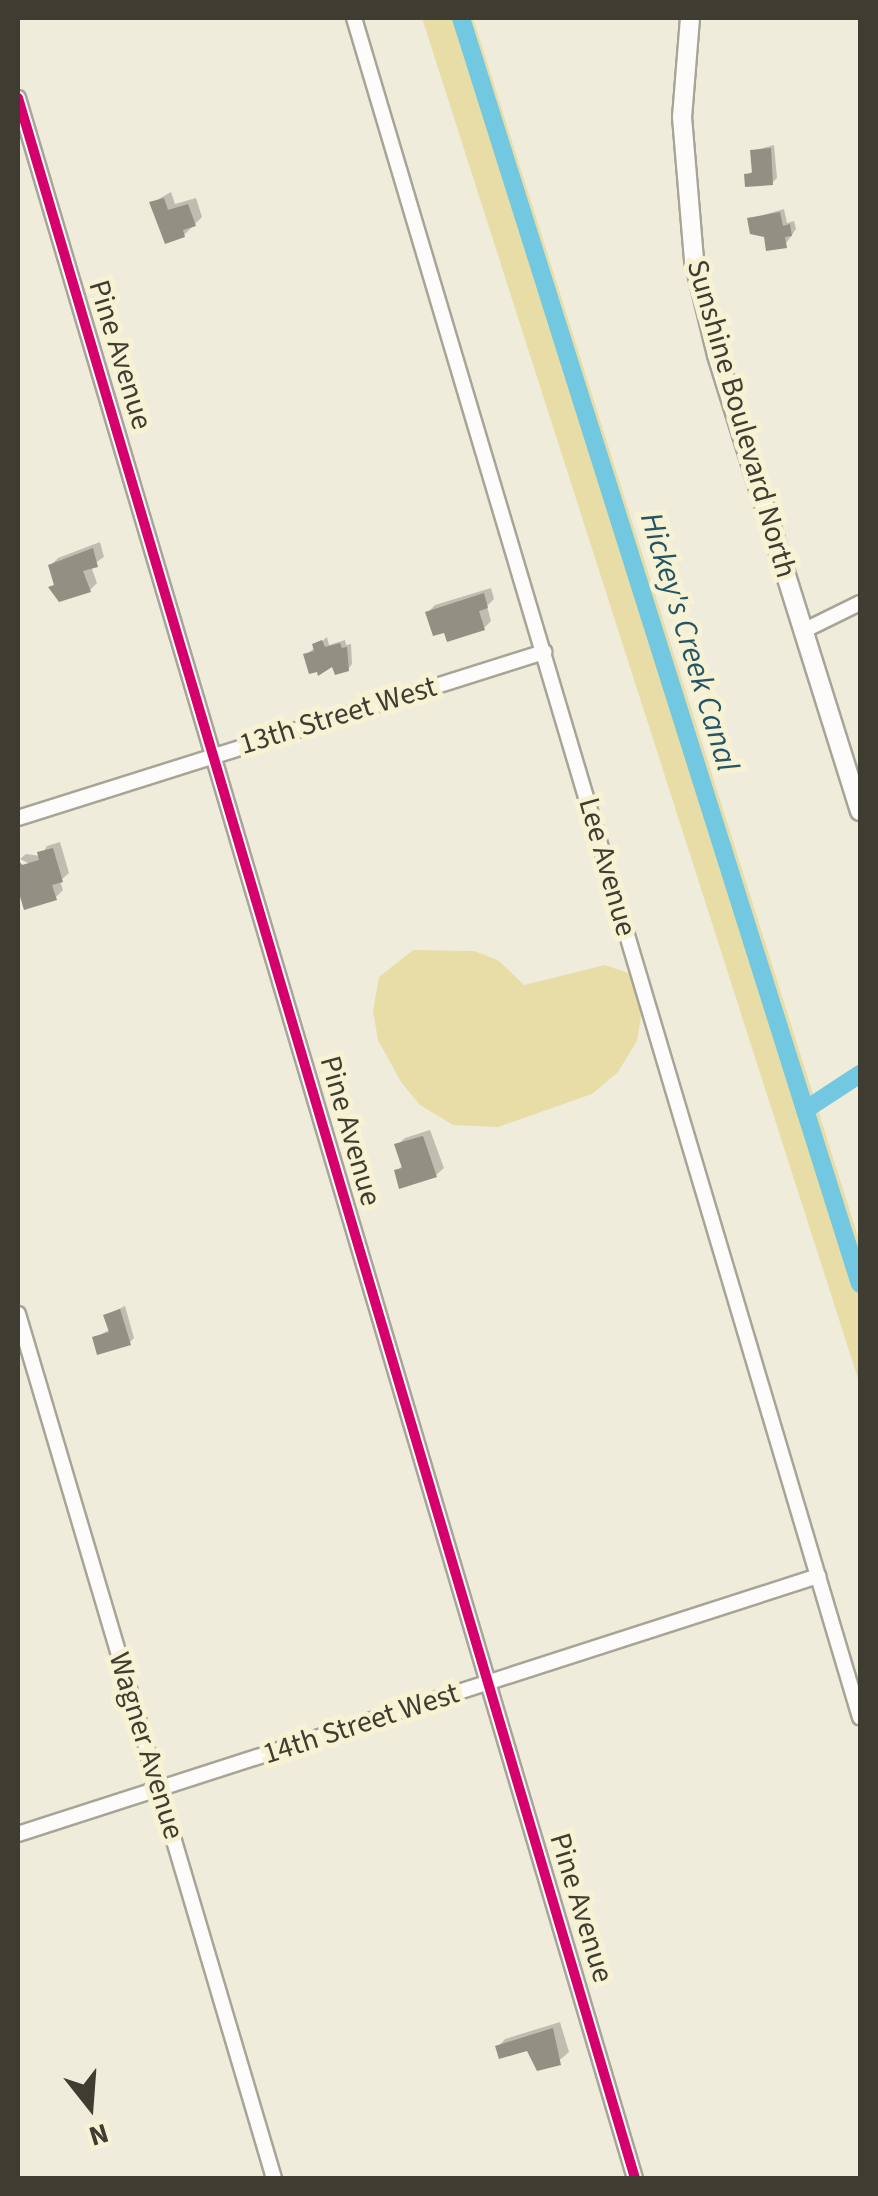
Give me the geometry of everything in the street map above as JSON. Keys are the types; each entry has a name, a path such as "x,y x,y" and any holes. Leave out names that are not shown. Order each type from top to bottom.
{"street":[{"name":"Lee Avenue","path":"354,18 860,1717"},
{"name":"Sunshine Boulevard North","path":"690,18 682,117 694,260 717,355 860,811"},
{"name":"Pine Avenue","path":"18,98 635,2178"},
{"path":"803,631 860,603"},
{"name":"13th Street West","path":"18,818 544,652"},
{"name":"Wagner Avenue","path":"18,1314 274,2178"},
{"name":"14th Street West","path":"18,1834 818,1576"}],"shaded area":[{"path":"422,18 473,18 860,1243 860,1385"},
{"path":"413,950 474,951 498,960 524,985 605,965 628,973 642,1011 637,1041 618,1072 592,1094 498,1127 453,1125 420,1105 401,1082 378,1040 373,1011 379,977"}],"building":[{"path":"771,148 773,185 745,187 744,174 752,173 750,150"},
{"path":"164,198 168,210 188,204 196,226 183,230 185,237 165,244 149,202"},
{"path":"780,212 783,226 790,224 792,236 785,237 787,248 766,251 764,237 750,234 747,218"},
{"path":"93,548 98,567 83,571 91,592 59,602 48,587 54,585 48,565"},
{"path":"484,593 488,608 479,611 485,630 447,642 444,633 433,636 425,612"},
{"path":"322,640 325,647 340,643 342,648 347,647 349,671 335,675 332,667 318,676 317,672 309,674 303,654 314,651 312,644"},
{"path":"53,848 63,882 52,885 57,900 24,910 18,890 18,860 22,865 39,860 37,852"},
{"path":"423,1136 437,1177 399,1189 394,1170 402,1168 394,1144"},
{"path":"120,1309 131,1345 97,1355 92,1337 109,1332 103,1315"},
{"path":"553,2028 561,2065 537,2071 527,2051 499,2059 495,2046"}],"waterway":[{"name":"Hickey's Creek Canal","path":"461,18 860,1284"},
{"path":"805,1110 860,1074"}],"cycle path":[{"path":"18,98 635,2178"}]}
